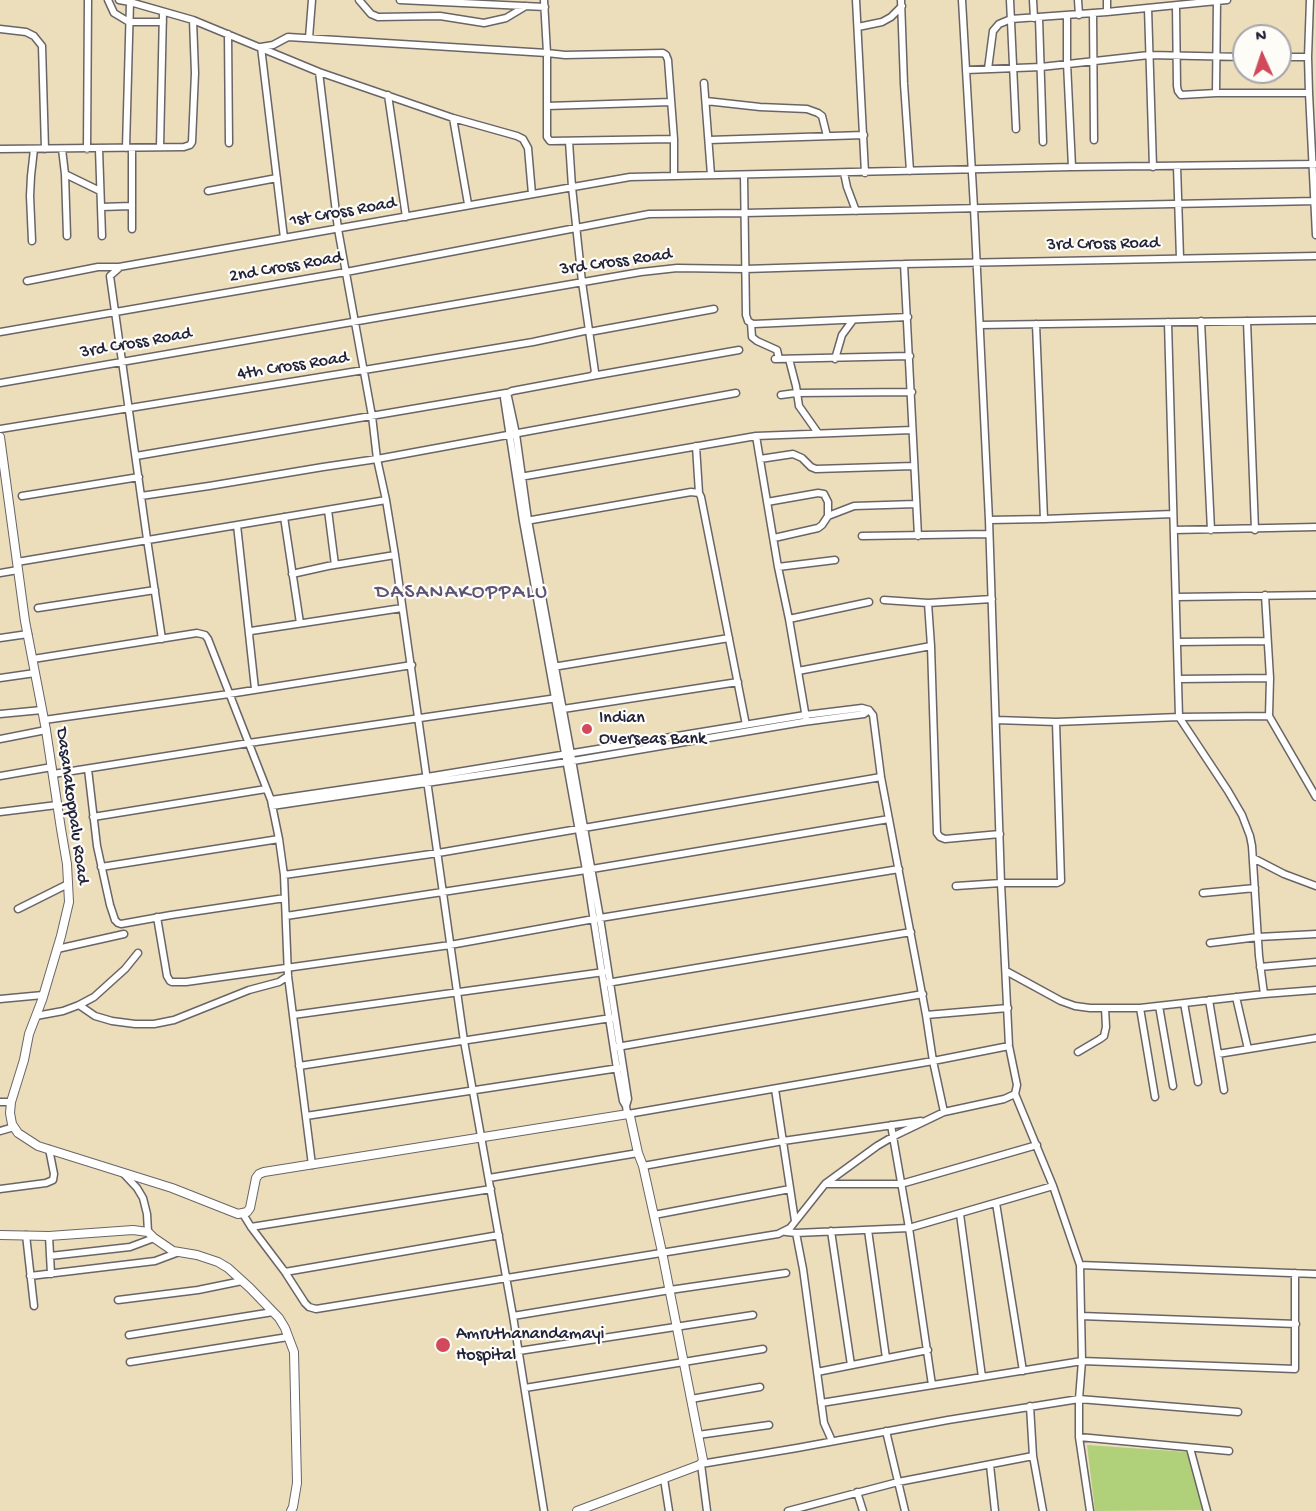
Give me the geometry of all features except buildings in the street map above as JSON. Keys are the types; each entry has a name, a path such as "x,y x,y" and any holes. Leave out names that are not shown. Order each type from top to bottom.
{"street":[{"path":"87,149 88,0"},
{"path":"108,0 114,13 129,22 163,21"},
{"path":"119,0 193,20 319,72 453,118 523,139 528,148 532,194"},
{"path":"309,38 312,0"},
{"path":"359,0 371,14 378,17 440,16 484,22 506,18 526,6"},
{"path":"400,0 526,6 544,3 548,139 552,142 674,139"},
{"path":"856,0 865,172"},
{"path":"962,0 989,520 1001,883 1009,1046 1017,1085 1015,1094 1053,1186 1080,1264 1082,1361 1079,1437 1090,1511"},
{"path":"1010,0 1016,129"},
{"path":"1033,0 1041,67 1043,142"},
{"path":"1078,0 1079,15"},
{"path":"1107,0 1107,12"},
{"path":"1133,0 1133,10"},
{"path":"1216,93 1217,0"},
{"path":"988,69 993,31 999,24 1011,20 1133,10 1161,3 1176,6 1189,2 1227,0"},
{"path":"130,2 129,148 132,229"},
{"path":"858,27 882,22 891,17 902,3"},
{"path":"902,3 904,84 910,171"},
{"path":"1312,3 1312,40 1308,57 1315,164 1316,235"},
{"path":"1176,6 1179,93 1185,95 1309,93"},
{"path":"1148,8 1153,167"},
{"path":"160,147 163,12"},
{"path":"1093,14 1094,140"},
{"path":"1067,15 1066,63 1072,167"},
{"path":"0,149 187,147 192,142 195,73 193,20"},
{"path":"0,29 26,32 34,36 42,46 45,149"},
{"path":"228,34 229,143"},
{"path":"261,47 273,45 288,37 565,54 663,53 667,57 674,139 674,176"},
{"path":"261,47 284,238"},
{"path":"966,70 1041,67 1149,55 1232,57"},
{"path":"1292,57 1308,57"},
{"path":"319,72 338,229 395,555 464,1041 507,1279 544,1511"},
{"path":"704,83 711,175"},
{"path":"388,95 406,217"},
{"path":"706,101 807,109 822,116 827,136"},
{"path":"547,106 671,102"},
{"path":"453,118 468,204"},
{"path":"709,140 864,135"},
{"path":"569,141 582,282 595,372 592,376"},
{"path":"99,148 102,236"},
{"path":"32,241 30,196 34,149"},
{"path":"62,149 67,236"},
{"name":"1st Cross Road","path":"27,281 98,267 119,267 630,177 1315,164"},
{"path":"1177,166 1180,258"},
{"path":"844,173 856,211"},
{"path":"65,174 100,191"},
{"path":"744,175 746,315 751,323 752,337 777,350 777,359 910,356"},
{"path":"208,191 277,178"},
{"name":"2nd Cross Road","path":"0,332 346,272 648,214 1315,201"},
{"path":"101,207 132,206"},
{"name":"3rd Cross Road","path":"0,383 355,320 677,268 745,269 1316,256"},
{"path":"904,264 918,536"},
{"path":"119,267 110,276 114,313 162,639"},
{"name":"4th Cross Road","path":"0,429 533,342 714,309"},
{"path":"751,323 908,317"},
{"path":"835,359 842,335 853,320"},
{"path":"980,325 1316,320"},
{"path":"1200,321 1211,530"},
{"path":"1247,321 1255,530"},
{"path":"1167,322 1179,717 1228,791 1242,815 1250,836 1264,994"},
{"path":"1036,324 1044,519"},
{"path":"136,456 506,394 512,391 739,350"},
{"path":"789,359 799,406 818,434"},
{"path":"781,395 912,392"},
{"path":"141,496 377,459 736,393"},
{"path":"506,394 504,398 513,435 526,521 597,919 623,1101 630,1116 643,1166 678,1328 703,1457 701,1464 707,1511"},
{"path":"519,477 756,436 912,430"},
{"path":"756,436 806,718"},
{"name":"Dasanakoppalu Road","path":"0,437 17,566 68,864 69,902 11,1101 10,1113 14,1127"},
{"path":"696,446 699,493 746,725"},
{"path":"760,459 793,454 816,469 914,466"},
{"path":"22,496 139,477"},
{"path":"526,521 691,492 699,493"},
{"path":"767,502 821,493 826,496 828,516"},
{"path":"0,573 17,566 147,539 386,500"},
{"path":"774,538 815,530 828,516 854,506 916,504"},
{"path":"0,507 9,506"},
{"path":"328,510 335,565"},
{"path":"989,520 1173,514"},
{"path":"284,517 300,623"},
{"path":"237,525 255,689"},
{"path":"1174,530 1316,527"},
{"path":"862,536 989,534"},
{"path":"292,574 395,555"},
{"path":"778,567 835,560"},
{"path":"38,608 154,590"},
{"path":"1265,595 1270,678 1269,716 1316,797"},
{"path":"1176,597 1316,595"},
{"path":"884,600 928,603 992,599"},
{"path":"789,619 869,602"},
{"path":"928,603 938,833 945,839 1000,834"},
{"path":"249,634 255,630 402,608"},
{"path":"33,659 197,633 205,635 266,789 279,839 284,875 288,976 312,1165"},
{"path":"0,638 28,634"},
{"path":"553,667 729,638"},
{"path":"1177,642 1267,641"},
{"path":"798,671 931,646"},
{"path":"44,720 412,665"},
{"path":"0,678 35,673"},
{"path":"1178,679 1270,678"},
{"path":"562,709 738,682"},
{"path":"0,776 88,769 558,698"},
{"path":"558,698 562,709 569,758"},
{"path":"0,714 42,710"},
{"path":"569,758 746,725 864,714 869,710 873,715 880,777 944,1112"},
{"path":"996,720 1056,722 1269,716"},
{"path":"271,803 569,758 806,718"},
{"path":"956,886 1057,883 1061,881 1056,722"},
{"path":"0,739 46,730"},
{"path":"88,769 101,867 110,906 118,923 285,898"},
{"path":"284,875 438,853 880,777"},
{"path":"93,817 266,789"},
{"path":"0,813 57,805"},
{"path":"286,916 889,819"},
{"path":"101,867 279,839"},
{"path":"1253,858 1284,874 1316,886"},
{"path":"157,917 167,976 172,982 186,982 450,945 899,869"},
{"path":"18,909 68,884"},
{"path":"1203,893 1255,888"},
{"path":"606,983 911,932"},
{"path":"57,949 124,934"},
{"path":"1210,943 1258,937 1316,934"},
{"path":"36,1016 63,1011 94,997 125,969 138,953"},
{"path":"1260,967 1316,962"},
{"path":"1006,971 1061,1001 1090,1008 1140,1008 1316,990"},
{"path":"293,1015 604,972"},
{"path":"79,1005 95,1016 112,1021 135,1024 154,1023 174,1020 249,990 279,982 288,976"},
{"path":"617,1047 922,994"},
{"path":"0,999 43,995"},
{"path":"1236,997 1248,1049"},
{"path":"1209,1000 1224,1090"},
{"path":"1184,1003 1198,1082"},
{"path":"1159,1006 1173,1086"},
{"path":"927,1015 1008,1008"},
{"path":"1078,1052 1104,1036 1105,1008"},
{"path":"1140,1008 1155,1097"},
{"path":"299,1066 612,1018"},
{"path":"1218,1054 1316,1038"},
{"path":"0,1131 14,1127 18,1133 38,1146 121,1171 172,1188 234,1213 243,1214 250,1208 256,1178 259,1174 270,1170 775,1089 1009,1046"},
{"path":"306,1116 620,1068"},
{"path":"775,1089 795,1221"},
{"path":"785,1232 825,1184 877,1146 944,1112 1004,1099 1015,1094"},
{"path":"0,1102 11,1101"},
{"path":"643,1166 783,1141 927,1120"},
{"path":"891,1125 932,1385"},
{"path":"825,1184 901,1184 1036,1145"},
{"path":"0,1189 46,1184 53,1180 50,1149"},
{"path":"489,1178 638,1153"},
{"path":"121,1171 143,1198 148,1232"},
{"path":"243,1214 305,1303 312,1309 785,1232 909,1228 1053,1186"},
{"path":"654,1215 790,1189"},
{"path":"251,1227 491,1190"},
{"path":"996,1203 1023,1371"},
{"path":"960,1214 982,1377"},
{"path":"0,1235 49,1236 134,1230 148,1232 173,1251 197,1255 218,1262 242,1281 279,1318 294,1352 297,1483 291,1511"},
{"path":"868,1230 886,1359"},
{"path":"831,1231 851,1365"},
{"path":"796,1233 824,1423 832,1441"},
{"path":"26,1235 34,1306"},
{"path":"285,1272 499,1235"},
{"path":"49,1236 51,1274"},
{"path":"50,1256 130,1247 154,1238"},
{"path":"30,1276 155,1261 179,1252"},
{"path":"1080,1264 1316,1274"},
{"path":"513,1316 786,1273"},
{"path":"821,1403 1082,1361 1295,1369 1295,1273"},
{"path":"118,1300 198,1290 242,1281"},
{"path":"129,1335 273,1311"},
{"path":"519,1351 753,1315"},
{"path":"1081,1316 1296,1324"},
{"path":"130,1362 288,1337"},
{"path":"525,1389 763,1348"},
{"path":"818,1372 928,1350"},
{"path":"692,1399 760,1387"},
{"path":"577,1511 701,1464 1029,1406 1079,1399 1238,1412"},
{"path":"1029,1406 1033,1456 1043,1511"},
{"path":"699,1435 770,1425"},
{"path":"886,1431 905,1511"},
{"path":"1079,1437 1229,1451"},
{"path":"1190,1448 1208,1511"},
{"path":"788,1511 898,1482 1033,1456"},
{"path":"990,1465 995,1511"},
{"path":"664,1479 669,1511"},
{"path":"857,1492 863,1511"}],"green space":[{"path":"1087,1445 1187,1452 1203,1510 1095,1511"}],"place":[{"name":"Indian Overseas Bank","path":"587,729"},
{"name":"Amruthanandamayi Hospital","path":"443,1345"}],"district":[{"name":"DASANAKOPPALU","path":"462,594"}]}
